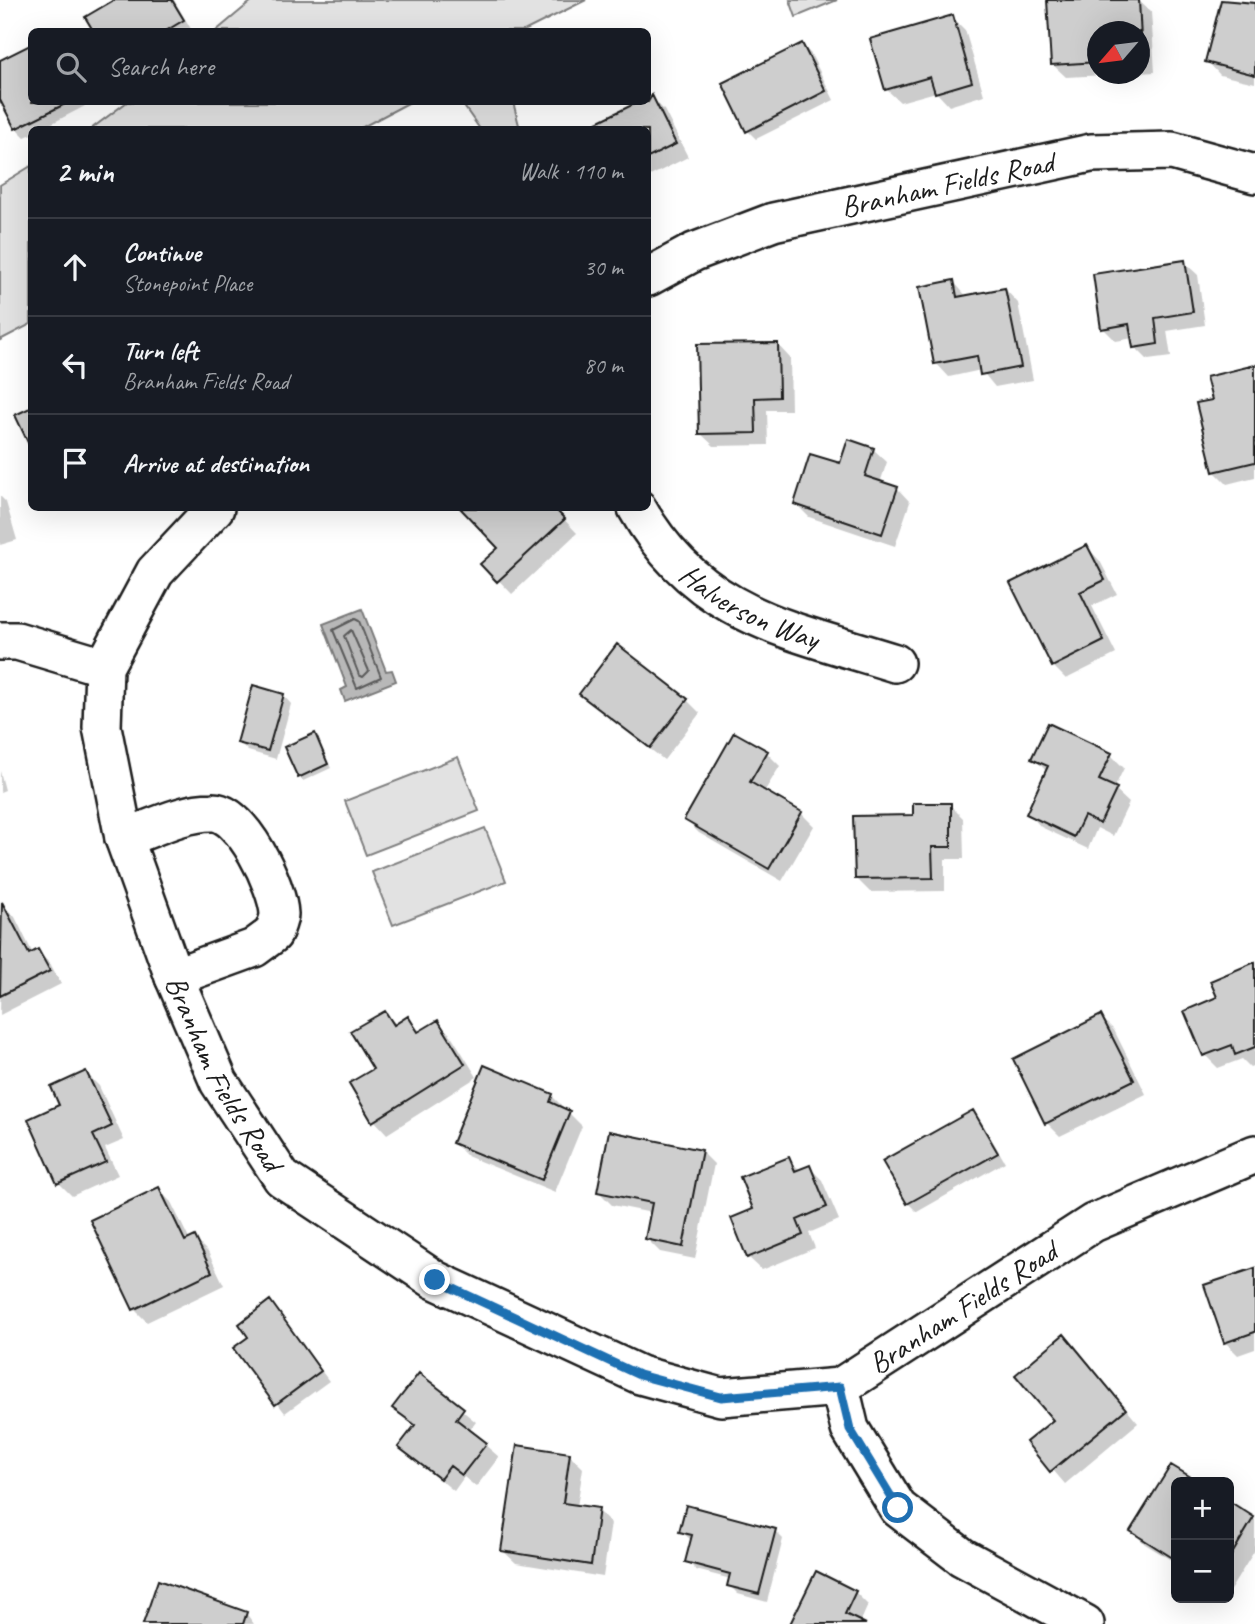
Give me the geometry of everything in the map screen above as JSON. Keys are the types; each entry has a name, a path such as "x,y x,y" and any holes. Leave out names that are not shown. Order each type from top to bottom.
{"street":[{"name":"Branham Fields Road","path":"651,275 694,252 773,222 1090,153 1172,151 1255,174"},
{"name":"Branham Fields Road","path":"212,511 155,572 104,667 102,727 124,838 174,977 219,1082 282,1178 435,1280 651,1378 721,1397 840,1387 1093,1223 1255,1154"},
{"name":"Halverson Way","path":"639,511 688,576 738,610 895,663"},
{"path":"0,641 18,641 104,667"},
{"path":"124,838 214,811 228,816 243,828 263,866 279,914 273,934 254,948 174,977"},
{"path":"840,1387 850,1429 898,1508 962,1557 1085,1624"}],"shaded area":[{"path":"253,0 586,0 530,28 220,28"},
{"path":"790,0 837,0 796,17"},
{"path":"123,105 404,105 365,126 95,126"},
{"path":"463,105 514,105 519,126 478,126"},
{"path":"28,168 28,326 0,340 0,185"},
{"path":"458,757 479,811 366,855 345,801"},
{"path":"485,828 506,881 393,925 372,872"}],"water":[{"path":"362,609 386,671 392,670 396,681 345,701 341,690 347,687 323,624"}],"building":[{"path":"114,0 172,0 184,20 171,28 92,28 85,17"},
{"path":"1047,0 1139,0 1140,21 1087,21 1087,63 1051,65"},
{"path":"1221,0 1255,3 1255,75 1205,62"},
{"path":"953,15 972,82 935,93 930,77 885,90 870,39"},
{"path":"802,43 826,91 746,132 722,83"},
{"path":"28,46 28,105 63,105 15,129 0,100 0,60"},
{"path":"651,97 676,144 651,156 651,126 589,126 632,105 651,105"},
{"path":"1185,260 1193,312 1155,318 1158,344 1133,348 1129,324 1101,329 1093,274"},
{"path":"954,280 957,297 1005,288 1021,367 980,375 977,356 934,364 919,287"},
{"path":"778,343 779,397 755,398 756,433 699,434 697,344"},
{"path":"1255,365 1255,462 1213,472 1196,403 1212,400 1206,377"},
{"path":"28,409 28,443 15,415"},
{"path":"848,439 874,448 865,476 898,487 882,534 794,504 810,454 840,463"},
{"path":"463,511 557,511 565,519 497,582 480,564 498,548"},
{"path":"1087,545 1105,580 1080,592 1104,641 1052,667 1010,583"},
{"path":"617,644 688,699 650,748 579,694"},
{"path":"253,685 284,694 268,751 237,743"},
{"path":"1048,723 1112,753 1099,780 1117,788 1100,824 1084,816 1074,837 1026,814 1048,766 1031,759"},
{"path":"734,732 768,751 750,782 802,812 769,869 684,820"},
{"path":"315,733 328,764 298,778 284,747"},
{"path":"913,803 951,803 951,847 932,847 933,878 855,879 853,816 913,815"},
{"path":"2,902 29,954 38,949 50,971 0,996"},
{"path":"1255,962 1255,1047 1235,1055 1232,1045 1203,1056 1184,1011 1217,997 1210,981"},
{"path":"385,1011 394,1025 408,1016 418,1032 438,1020 465,1064 372,1122 349,1083 373,1069 350,1031"},
{"path":"1101,1015 1134,1080 1045,1124 1013,1059"},
{"path":"484,1065 553,1094 550,1102 570,1111 542,1180 452,1143"},
{"path":"86,1071 112,1126 93,1135 106,1162 57,1184 28,1119 59,1105 51,1087"},
{"path":"973,1110 998,1153 907,1204 882,1161"},
{"path":"609,1131 702,1150 683,1247 645,1239 652,1203 597,1192"},
{"path":"789,1157 795,1171 810,1165 827,1207 797,1220 803,1235 747,1258 731,1218 753,1209 740,1177"},
{"path":"159,1187 185,1241 195,1236 212,1272 133,1310 90,1220"},
{"path":"1255,1268 1255,1332 1224,1343 1204,1285"},
{"path":"270,1300 321,1371 275,1405 233,1348 248,1337 239,1324"},
{"path":"1064,1334 1126,1409 1050,1472 1026,1442 1053,1420 1015,1375"},
{"path":"419,1373 464,1408 456,1419 487,1443 462,1475 450,1466 440,1479 398,1447 415,1425 392,1408"},
{"path":"517,1445 570,1453 563,1503 599,1508 591,1565 501,1551"},
{"path":"1171,1465 1191,1477 1171,1477 1171,1557 1130,1531"},
{"path":"1234,1504 1254,1517 1234,1551"},
{"path":"686,1505 776,1529 759,1594 727,1586 730,1574 685,1562 692,1535 679,1532"},
{"path":"816,1571 856,1591 845,1614 866,1624 790,1624"},
{"path":"158,1580 247,1612 243,1624 143,1624"}],"route":[{"path":"435,1280 639,1375 721,1397 840,1387 850,1429 898,1508"}]}
